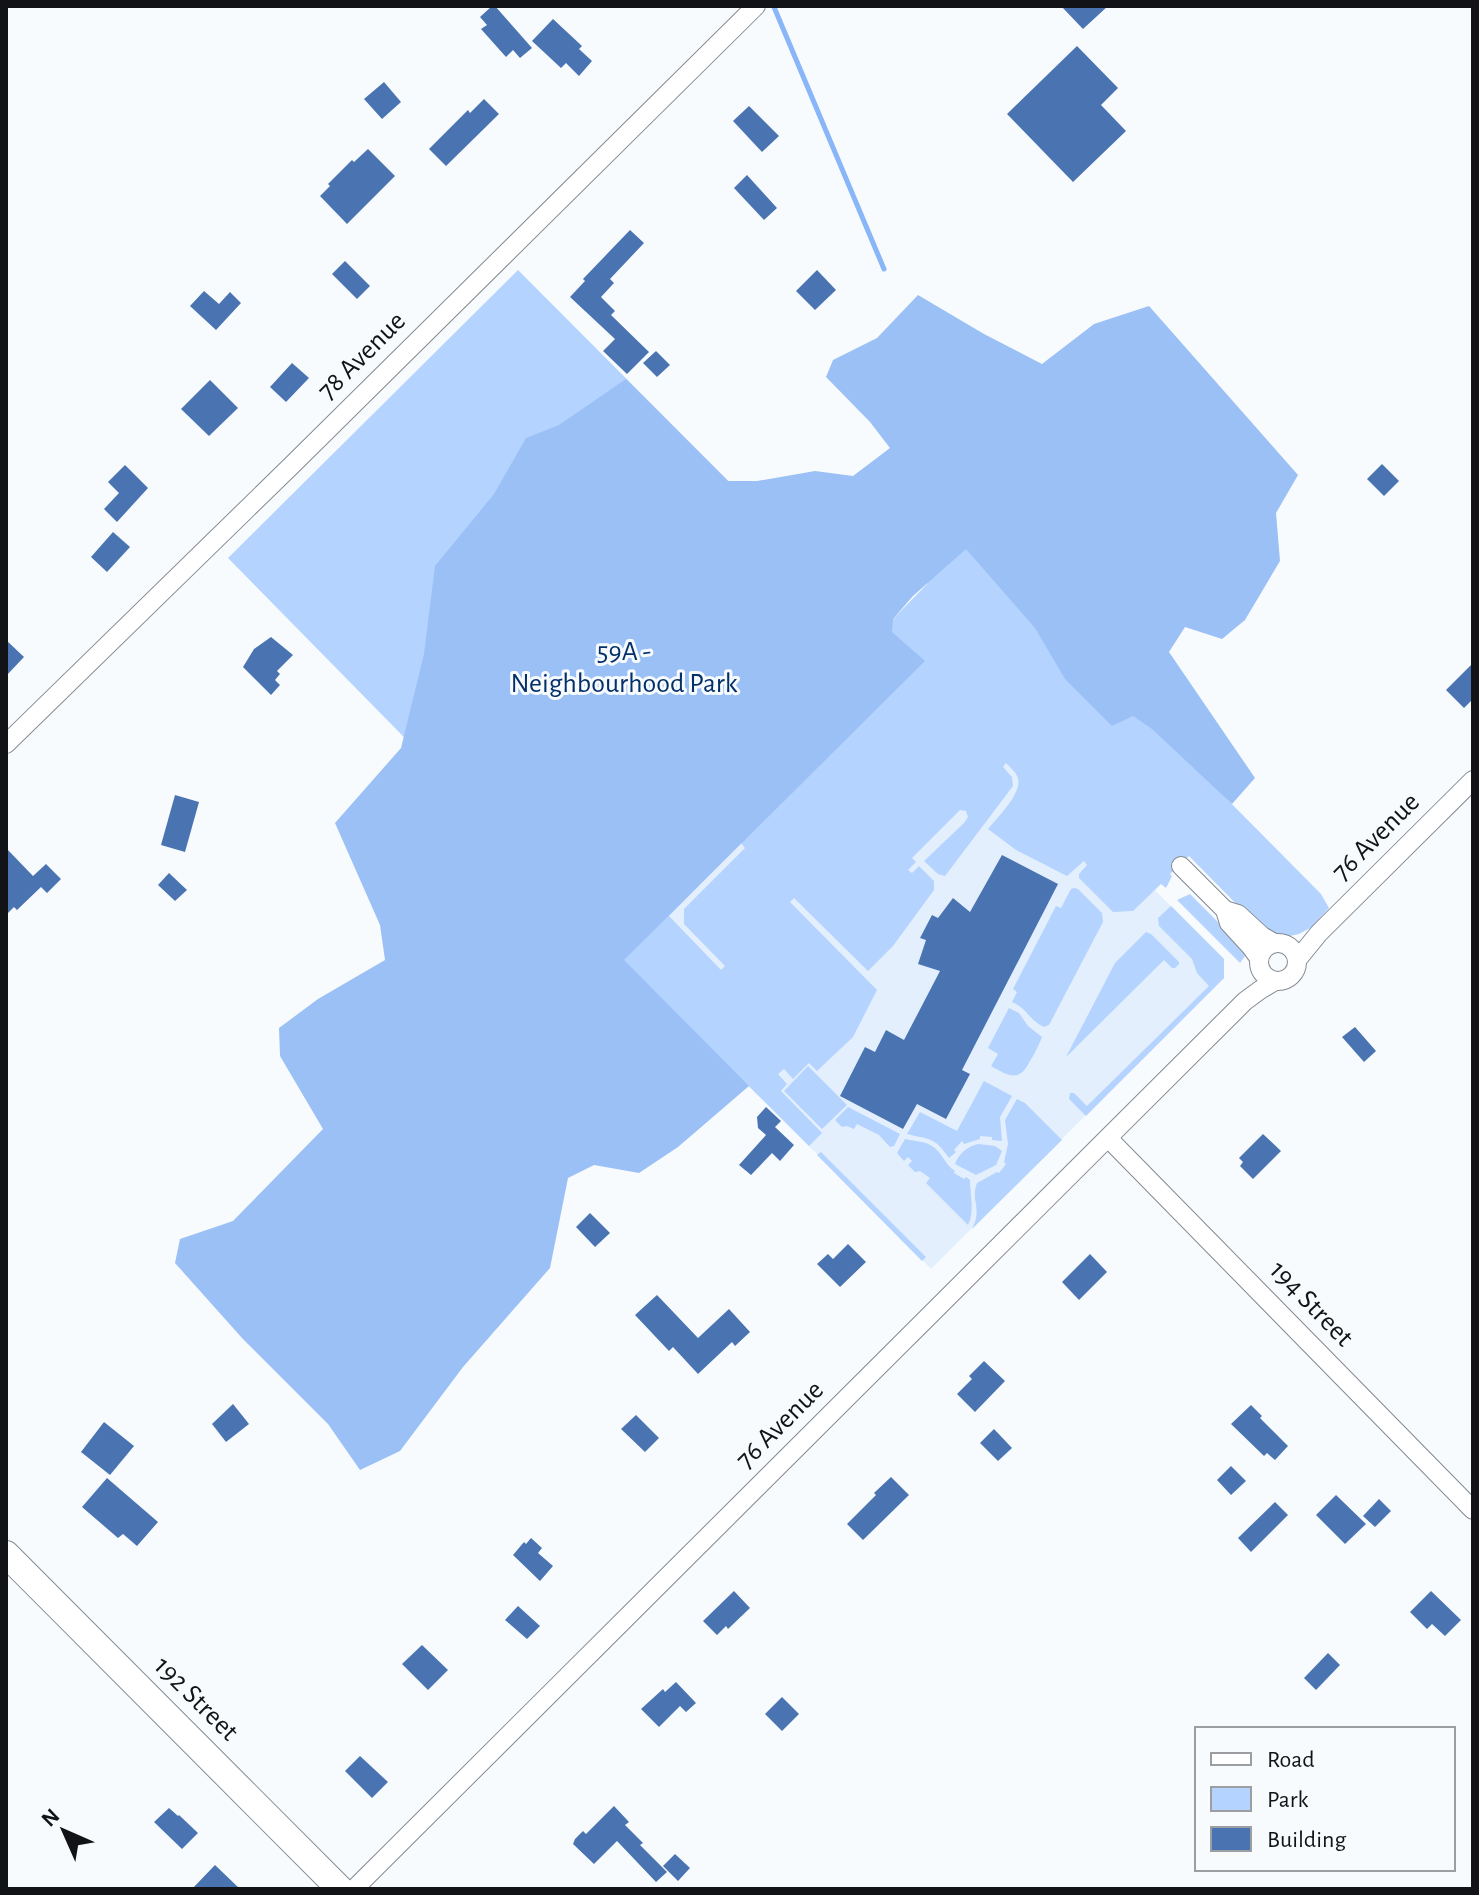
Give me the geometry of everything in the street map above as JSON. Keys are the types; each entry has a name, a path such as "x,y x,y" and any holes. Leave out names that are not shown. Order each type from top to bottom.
{"main road":[{"name":"192 Street","path":"6,1554 340,1889"}],"street":[{"name":"78 Avenue","path":"6,744 756,6"},
{"name":"76 Avenue","path":"1287,950 1319,933 1473,780"},
{"path":"1181,866 1225,910 1229,923 1266,971 1285,980 1289,977 1295,970 1287,950 1262,936 1238,914 1225,910"},
{"path":"1266,971 1264,949 1287,950"},
{"name":"76 Avenue","path":"354,1889 1245,1001 1260,990 1266,971"},
{"name":"194 Street","path":"1108,1138 1473,1510"}],"shaded area":[{"path":"925,661 1224,959 1224,978 931,1269 624,960"}],"green space":[{"name":"59A - Neighbourhood Park","path":"518,270 868,621 893,619 927,584 960,530 1321,894 1329,908 1312,927 1280,938 1260,928 1189,856 1170,874 1172,876 1166,888 1161,884 1133,911 1113,912 1079,878 1087,865 1084,861 1067,876 1016,850 988,829 1008,805 1018,785 1016,775 1006,763 1003,767 1012,777 1013,786 945,876 938,874 924,861 964,823 968,817 966,811 960,810 912,858 916,862 908,870 912,873 919,866 934,881 934,890 893,946 868,971 794,898 790,902 877,990 853,1037 817,1071 809,1063 793,1079 784,1069 778,1074 787,1084 781,1091 822,1133 809,1146 228,558","holes":["741,843 745,848 684,909 684,924 725,966 721,970 669,916"]},
{"path":"918,295 1042,364 1094,324 1149,306 1298,475 1276,513 1280,561 1245,620 1222,639 1185,627 1169,652 1255,778 1232,804 1152,729 1133,716 1112,726 1065,679 1035,628 966,549 913,596 893,619 892,632 925,661 624,960 749,1086 678,1147 639,1173 594,1165 568,1178 550,1268 463,1367 400,1451 360,1470 328,1424 242,1338 175,1263 180,1239 233,1221 323,1129 280,1056 279,1028 318,999 385,960 380,925 335,823 401,748 424,654 435,566 494,494 526,438 559,425 626,379 728,481 757,481 815,471 853,476 890,448 870,422 826,377 833,360 877,338"},
{"path":"1074,888 1102,913 1103,922 1049,1025 1044,1027 1012,1002 1017,992 1013,989 1056,906 1061,908"},
{"path":"1190,894 1248,952 1240,963 1177,900"},
{"path":"1171,906 1224,959 1224,978 1086,1116 1069,1099 1070,1093 1074,1093 1087,1106 1209,986 1197,973 1192,959 1159,926 1158,918"},
{"path":"1146,932 1179,964 1172,968 1164,960 1066,1057 1115,963"},
{"path":"1009,1008 1019,1013 1028,1026 1042,1037 1026,1068 1013,1076 991,1066 998,1054 988,1048"},
{"path":"808,1066 847,1105 822,1129 784,1091"},
{"path":"984,1081 1012,1096 1000,1117 1002,1141 980,1136 980,1139 964,1144 962,1141 949,1158 932,1140 907,1134 920,1112 957,1131"},
{"path":"1017,1099 1025,1103 1062,1140 972,1229 976,1215 977,1183 999,1173 1006,1164 1008,1144 1005,1120"},
{"path":"848,1107 900,1134 894,1146 890,1147 879,1135 857,1124 854,1129 842,1127 835,1120"},
{"path":"905,1139 932,1146 954,1173 970,1180 972,1209 968,1225 926,1183 930,1178 920,1171 915,1172 908,1165 912,1161 908,1157 904,1161 897,1153"},
{"path":"978,1144 995,1146 1002,1151 996,1165 976,1175 955,1164 964,1151"},
{"path":"821,1152 926,1257 922,1261 817,1155"}],"building":[{"path":"492,6 532,48 520,58 513,50 506,57 481,29 487,25 480,17"},
{"path":"1061,6 1108,6 1083,29"},
{"path":"553,19 582,46 579,49 592,61 579,76 566,63 561,68 532,41"},
{"path":"1077,46 1118,88 1101,105 1126,131 1073,182 1007,114"},
{"path":"384,82 401,102 382,119 364,99"},
{"path":"484,99 499,114 446,166 429,149 468,110 470,113"},
{"path":"749,106 779,136 762,152 733,121"},
{"path":"368,149 395,176 347,224 320,196 352,160 354,162"},
{"path":"747,175 777,208 764,220 734,188"},
{"path":"630,230 644,243 610,279 614,283 601,297 615,311 611,315 649,352 627,374 603,351 615,339 570,297"},
{"path":"345,261 370,286 357,299 332,274"},
{"path":"817,270 836,290 815,310 796,291"},
{"path":"204,291 219,304 230,292 241,303 216,330 190,306"},
{"path":"656,351 670,365 657,377 643,363"},
{"path":"292,363 309,378 286,402 270,387"},
{"path":"210,380 238,408 209,436 181,409"},
{"path":"1382,464 1399,481 1384,496 1367,479"},
{"path":"125,465 148,488 117,522 104,509 119,493 108,482"},
{"path":"113,532 130,547 107,572 91,557"},
{"path":"271,637 293,655 277,671 280,674 275,680 280,685 271,695 243,667 254,649"},
{"path":"6,640 24,657 6,676"},
{"path":"1473,663 1473,699 1464,708 1446,690"},
{"path":"175,795 199,802 185,852 161,845"},
{"path":"6,848 33,876 46,864 61,879 47,893 41,887 17,910 14,907 6,915"},
{"path":"1002,855 1058,884 962,1070 970,1074 946,1119 917,1104 903,1129 840,1096 865,1047 875,1052 886,1030 904,1040 940,971 918,964 926,940 920,938 932,915 938,918 953,898 970,912"},
{"path":"169,873 187,890 175,901 158,885"},
{"path":"1355,1027 1376,1051 1364,1062 1342,1037"},
{"path":"766,1107 781,1121 775,1127 794,1145 780,1161 772,1153 751,1175 739,1165 766,1135 758,1128 757,1117"},
{"path":"1263,1134 1281,1151 1253,1179 1240,1166 1243,1162 1239,1158"},
{"path":"590,1213 610,1233 595,1247 576,1227"},
{"path":"848,1244 866,1262 840,1287 817,1264 828,1254 833,1259"},
{"path":"1090,1254 1107,1272 1079,1300 1062,1282"},
{"path":"657,1295 698,1338 729,1309 750,1332 735,1346 732,1342 698,1374 673,1347 669,1351 635,1315"},
{"path":"984,1361 1005,1381 975,1412 957,1394"},
{"path":"233,1404 249,1424 226,1442 212,1424"},
{"path":"1251,1405 1288,1446 1275,1460 1267,1453 1264,1456 1231,1424"},
{"path":"636,1415 659,1438 645,1452 621,1429"},
{"path":"104,1422 134,1446 110,1475 81,1452"},
{"path":"994,1429 1012,1448 998,1461 980,1443"},
{"path":"1231,1466 1246,1481 1231,1495 1217,1480"},
{"path":"891,1477 909,1495 863,1540 847,1524"},
{"path":"107,1478 158,1522 137,1546 123,1534 118,1538 82,1507"},
{"path":"1336,1495 1366,1524 1345,1544 1316,1515"},
{"path":"1379,1499 1391,1511 1375,1527 1363,1516"},
{"path":"1275,1502 1288,1515 1251,1552 1238,1538"},
{"path":"531,1538 542,1548 538,1553 553,1566 540,1581 513,1555"},
{"path":"734,1591 750,1608 717,1635 703,1621"},
{"path":"1431,1591 1461,1620 1445,1636 1432,1624 1427,1629 1410,1612"},
{"path":"518,1606 540,1626 527,1639 505,1620"},
{"path":"422,1645 448,1670 428,1690 402,1664"},
{"path":"1328,1653 1340,1665 1316,1690 1304,1678"},
{"path":"676,1682 696,1703 686,1712 680,1706 659,1727 641,1709"},
{"path":"782,1697 799,1714 782,1731 765,1714"},
{"path":"360,1756 388,1782 372,1798 345,1771"},
{"path":"614,1806 629,1822 625,1825 643,1843 640,1845 667,1872 656,1882 617,1841 594,1864 573,1844 583,1831 586,1834"},
{"path":"169,1808 198,1833 182,1849 154,1822"},
{"path":"675,1854 690,1868 678,1881 663,1866"},
{"path":"215,1865 240,1889 192,1889"}],"waterway":[{"path":"774,7 884,269"}]}
